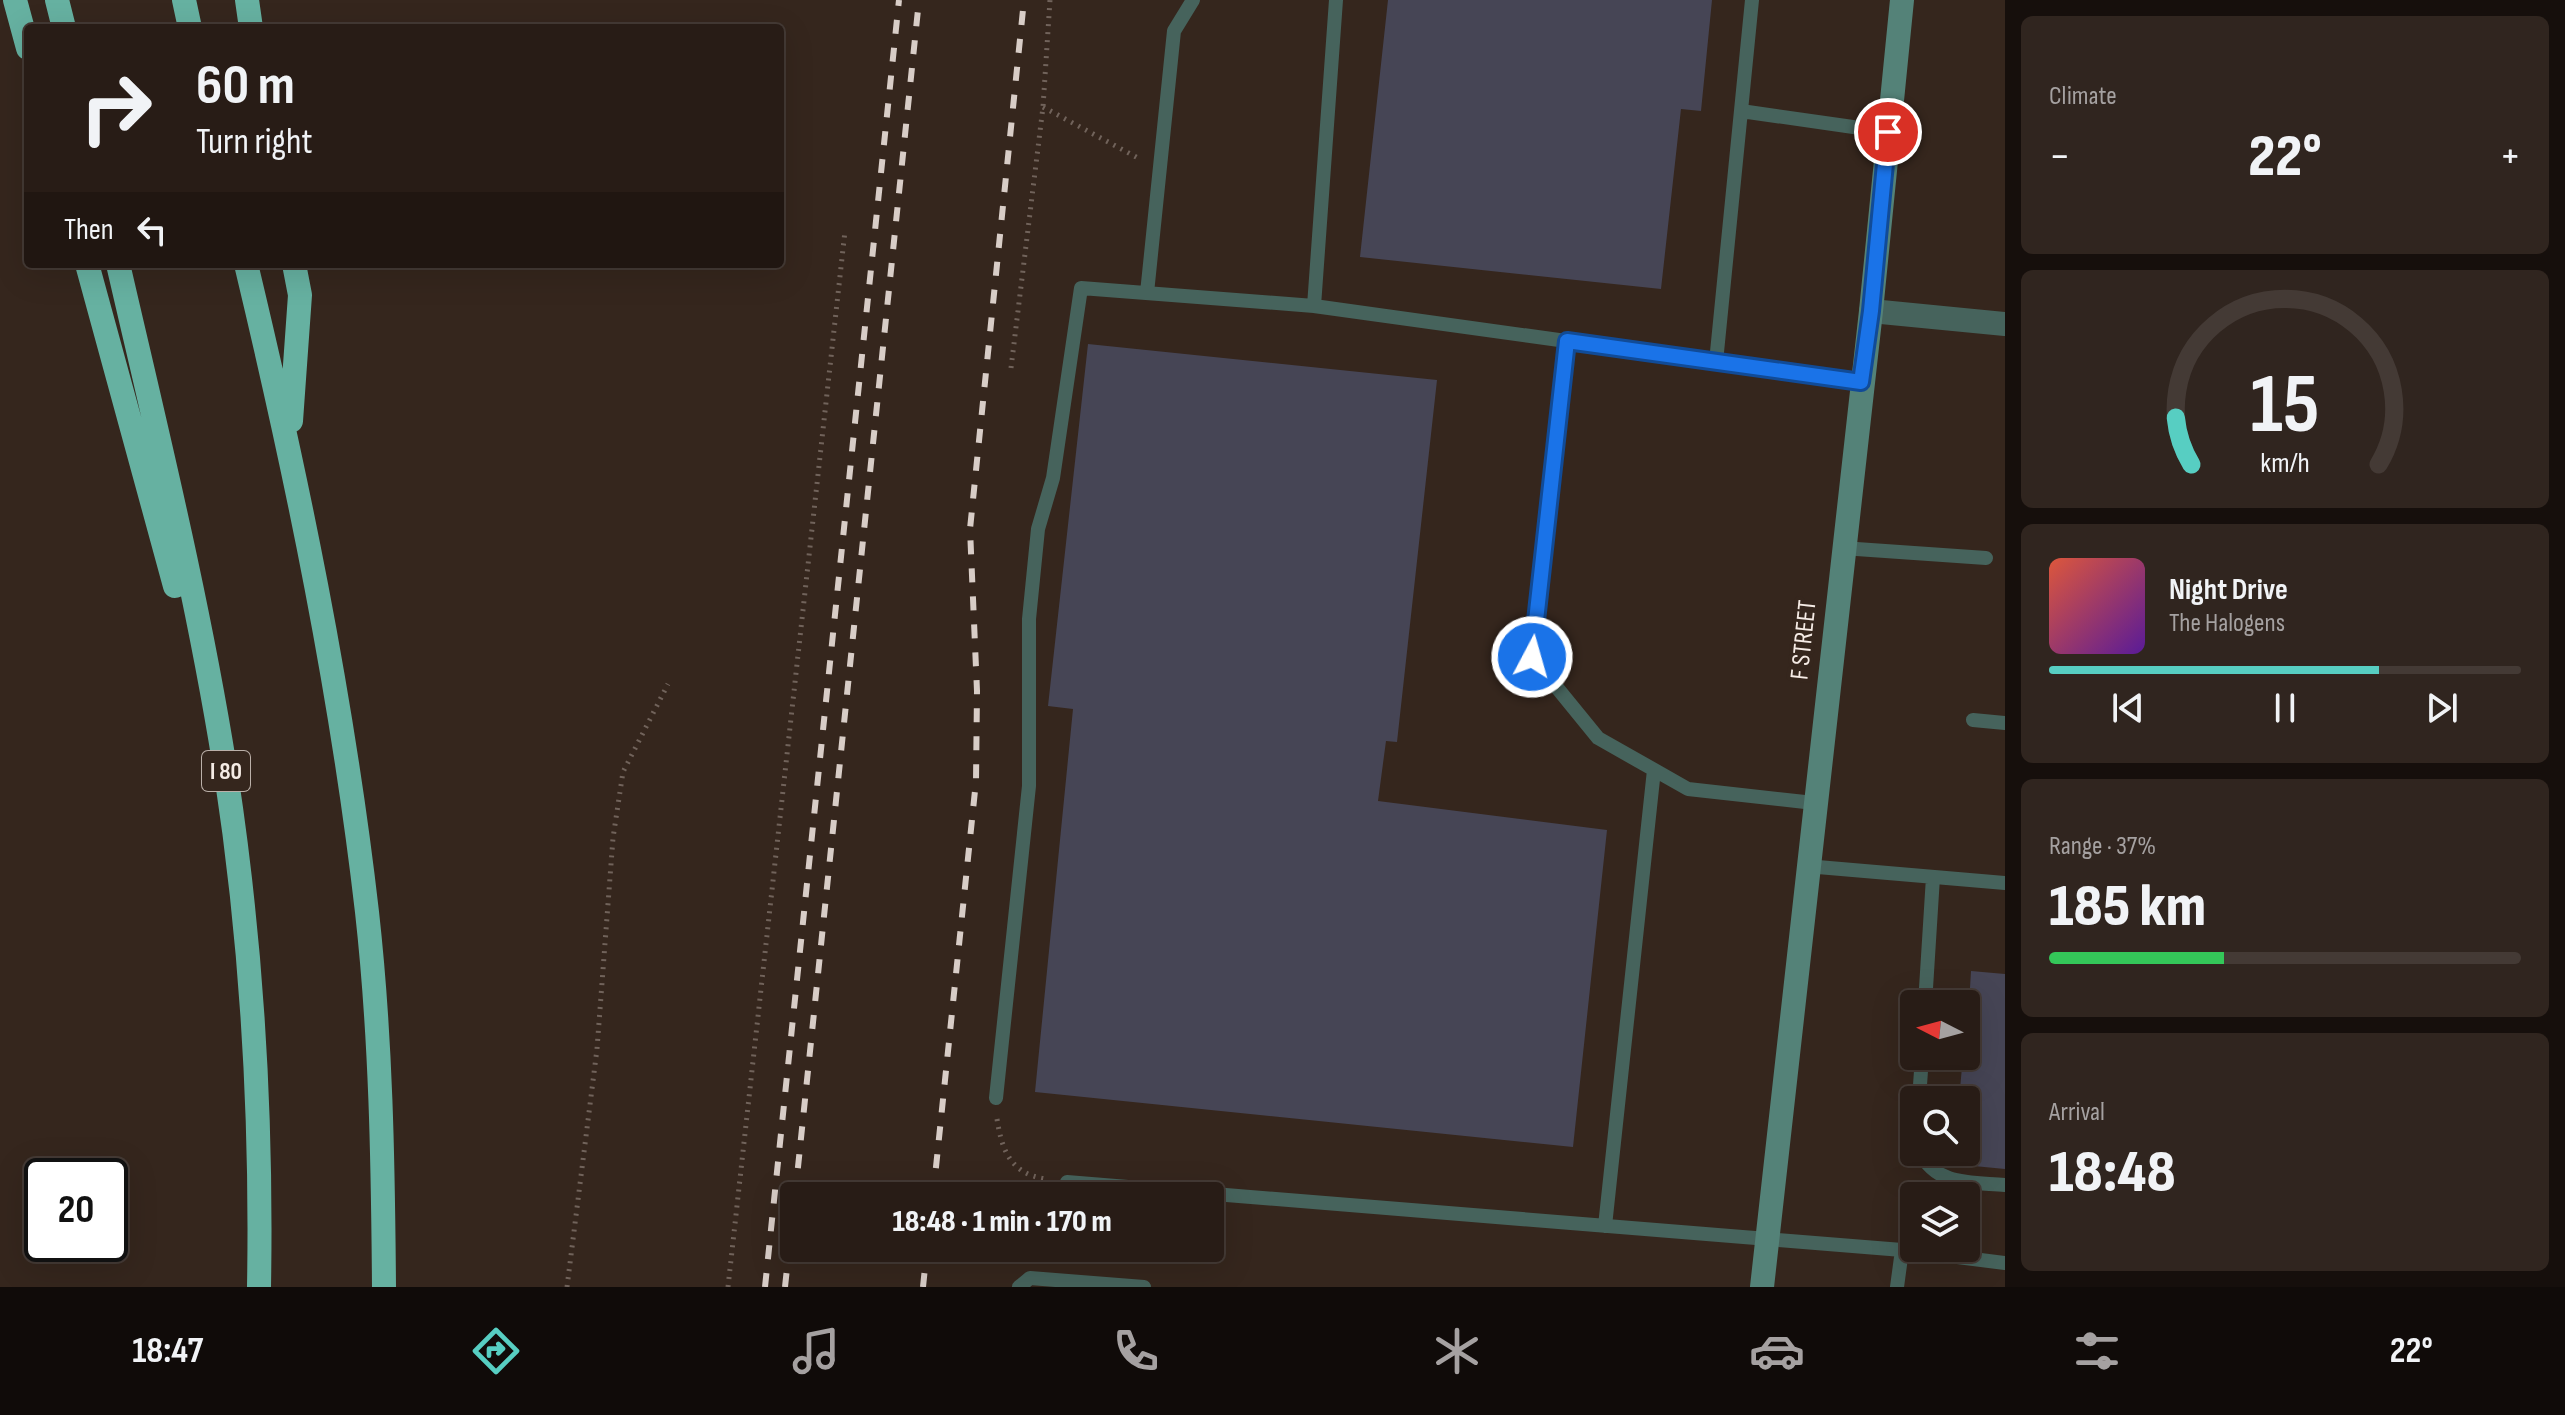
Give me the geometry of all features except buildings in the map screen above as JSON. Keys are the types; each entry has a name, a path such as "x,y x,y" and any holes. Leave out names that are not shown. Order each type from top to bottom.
{"highway":[{"path":"15,0 24,33"},
{"path":"57,0 63,24"},
{"path":"184,0 189,24"},
{"path":"247,0 250,24"},
{"path":"88,268 226,772"},
{"name":"I 80","path":"119,268 190,586 226,772 246,934 257,1071 259,1287"},
{"path":"247,268 289,451 346,756 367,914 378,1047 384,1287"},
{"path":"289,451 300,295 295,268"}],"street":[{"name":"F STREET","path":"1762,1287 1806,866 1871,311 1902,0"},
{"path":"1871,311 2005,324"}],"lane":[{"path":"1147,293 1174,31 1193,0"},
{"path":"1314,306 1336,0"},
{"path":"1716,362 1752,0"},
{"path":"1741,111 1888,132"},
{"path":"996,1098 1029,786 1029,619 1036,544 1053,478 1081,288 1314,306 1861,382"},
{"path":"1567,341 1532,657 1598,738 1688,789 1814,803"},
{"path":"1842,548 1986,558"},
{"path":"1973,720 2005,723"},
{"path":"1605,1226 1654,770"},
{"path":"1806,866 2005,883"},
{"path":"1926,990 1933,877"},
{"path":"1927,1166 1951,1180 2005,1185"},
{"path":"1224,1195 1900,1250"},
{"path":"1980,1260 2005,1263"},
{"path":"1897,1287 1900,1262"},
{"path":"1019,1287 1030,1278 1144,1287"}],"path":[{"path":"1011,368 1043,107 1050,0"},
{"path":"1043,107 1160,170"},
{"path":"728,1287 845,231"},
{"path":"567,1287 597,1049 613,838 623,772 668,684"},
{"path":"996,1098 997,1122 1006,1155 1027,1176 1067,1182"}],"railway":[{"path":"765,1287 899,0"},
{"path":"796,1182 919,0"},
{"path":"934,1182 976,781 977,691 970,529 1024,0"},
{"path":"785,1287 788,1262"},
{"path":"923,1287 926,1262"}],"route":[{"path":"1532,657 1567,341 1861,382 1888,132"}]}
